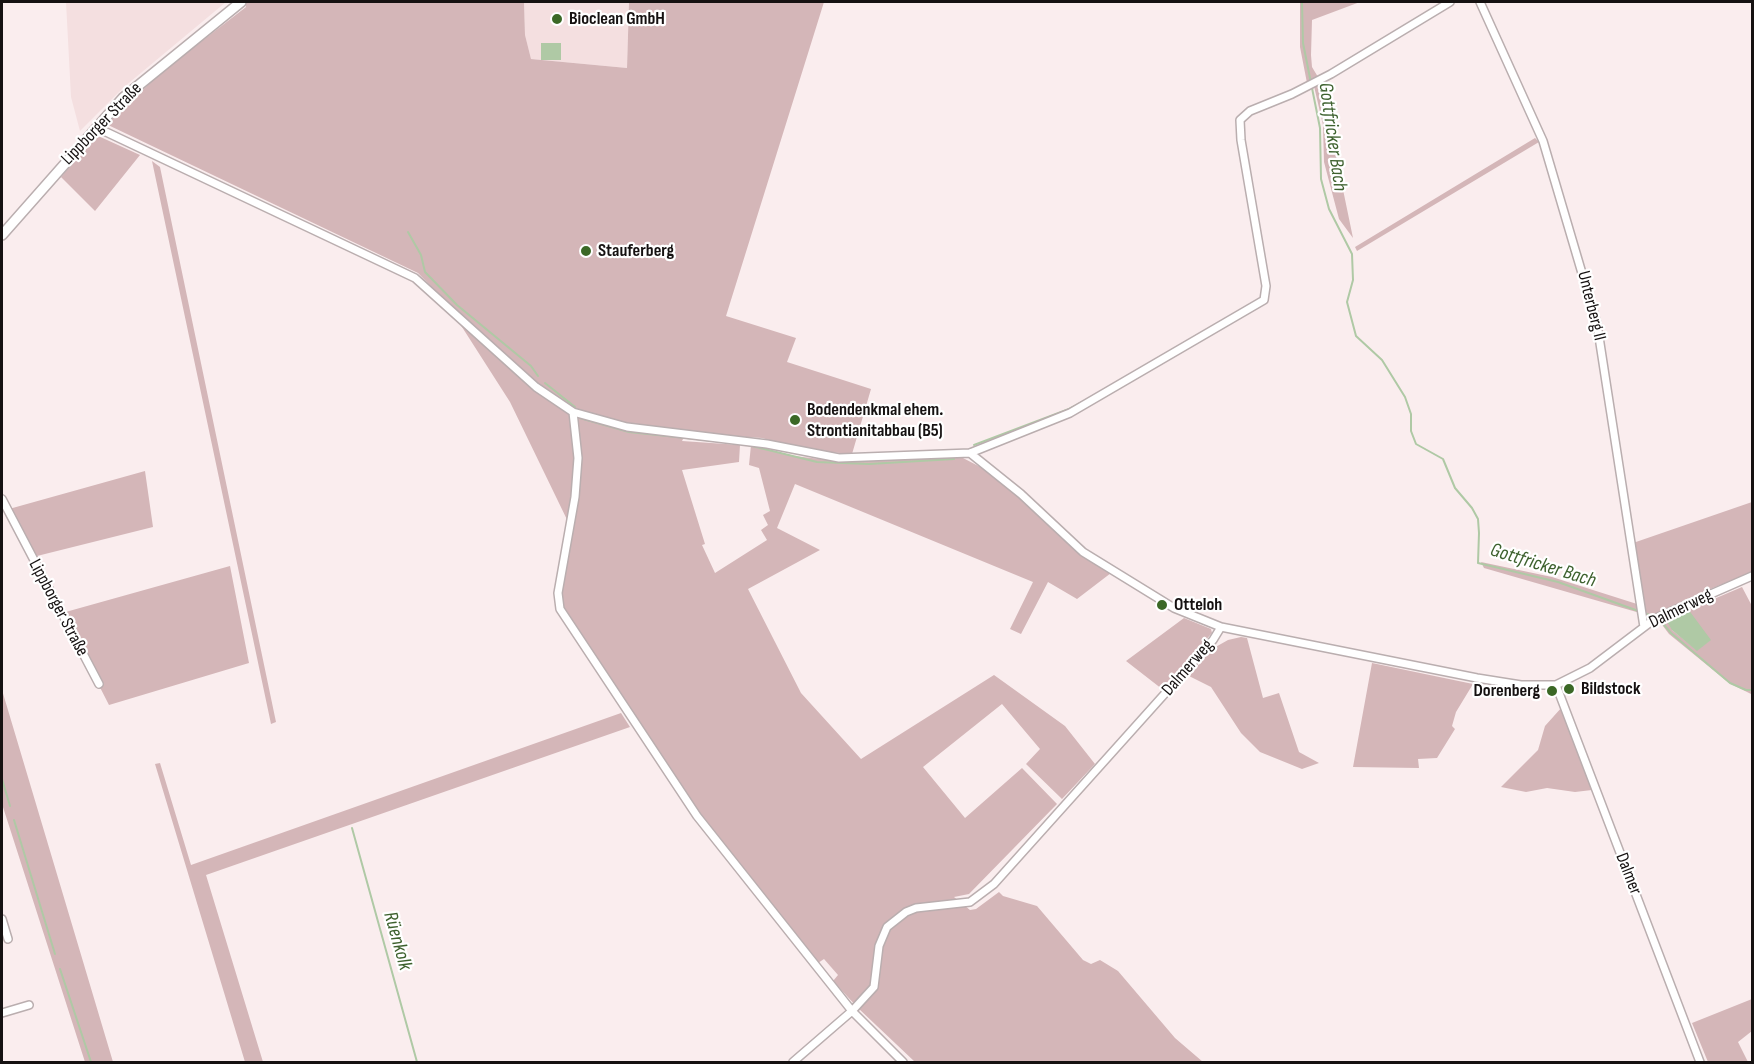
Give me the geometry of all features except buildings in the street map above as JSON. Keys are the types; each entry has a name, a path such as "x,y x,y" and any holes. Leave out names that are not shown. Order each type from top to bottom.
{"street":[{"name":"Lippborger Straße","path":"2,235 123,98 239,2"},
{"path":"94,130 104,130 415,278 536,387 573,412 627,427 767,444 839,458 970,453 1070,413 1264,300 1266,286 1241,140 1240,120 1250,111 1292,94 1331,74 1450,2"},
{"name":"Unterberg II","path":"1480,2 1543,141 1597,324 1644,627"},
{"path":"573,412 578,458 575,497 558,593 560,609 697,816 852,1011 903,1062"},
{"path":"970,453 1021,494 1083,552 1164,603 1221,627"},
{"name":"Lippborger Straße","path":"2,499 99,684"},
{"name":"Dalmerweg","path":"793,1062 852,1011 874,987 879,946 887,927 906,912 916,908 970,902 994,884 1213,640 1221,627 1477,678 1521,685 1556,685 1590,668 1664,614 1752,576"},
{"name":"Dalmer","path":"1556,685 1700,1062"},
{"path":"2,919 8,939"},
{"path":"2,1013 28,1005"}],"shaded area":[{"path":"66,2 226,2 124,87 80,131 71,97"},
{"path":"244,2 524,2 525,35 531,59 627,68 629,2 824,2 726,316 796,338 787,362 871,389 852,454 805,450 762,438 686,433 682,441 740,445 739,462 682,470 705,544 702,545 715,573 767,540 761,530 768,525 763,515 770,511 759,468 749,465 751,445 794,456 838,461 963,458 988,471 1012,490 1072,547 1111,573 1077,599 1048,582 1021,634 1010,629 1033,582 795,484 777,528 820,550 748,589 801,693 861,759 994,675 1065,726 1095,764 1062,799 1026,764 1040,749 1002,704 923,767 965,818 1022,768 1057,804 969,894 954,897 970,910 976,909 999,892 1003,896 1037,906 1083,960 1091,964 1100,960 1118,971 1175,1038 1203,1062 915,1062 833,981 838,975 824,959 818,963 699,815 563,608 560,592 573,532 510,402 446,302 418,273 106,124 163,71 246,7"},
{"path":"524,2 629,2 627,68 531,59 525,35"},
{"path":"1300,2 1360,2 1312,20 1312,67 1318,77 1307,83 1300,47"},
{"path":"541,43 561,43 561,60 541,60"},
{"path":"1321,83 1353,238 1339,219 1324,162 1323,125 1314,86"},
{"path":"96,135 140,155 95,211 61,177"},
{"path":"1535,138 1539,142 1357,251 1355,247"},
{"path":"152,161 160,167 276,722 271,724"},
{"path":"145,471 153,527 33,557 9,509"},
{"path":"1752,502 1752,572 1698,594 1652,618 1646,617 1633,543"},
{"path":"1481,562 1552,577 1637,604 1640,613 1484,568"},
{"path":"230,566 249,663 109,705 62,613"},
{"path":"1742,587 1752,606 1751,694 1729,683 1669,634 1660,622","holes":["1672,630 1710,640 1697,650"]},
{"path":"1688,609 1711,640 1697,651 1672,630 1666,620"},
{"path":"1184,618 1211,629 1212,633 1162,689 1126,661"},
{"path":"1247,638 1263,698 1279,693 1299,752 1319,763 1302,769 1260,752 1241,733 1211,687 1189,676 1212,649 1228,640"},
{"path":"1372,663 1473,684 1456,712 1452,726 1455,729 1437,758 1418,759 1419,768 1353,767"},
{"path":"2,690 113,1062 85,1062 2,804"},
{"path":"1562,707 1592,790 1575,792 1547,788 1526,792 1501,787 1538,750 1545,726"},
{"path":"621,713 630,727 206,875 263,1062 245,1062 155,764 160,763 191,865"},
{"path":"1752,999 1752,1031 1738,1042 1748,1062 1708,1062 1692,1023"}],"waterway":[{"name":"Gottfricker Bach","path":"1302,2 1303,43 1320,128 1321,179 1329,209 1352,254 1353,280 1347,302 1356,336 1382,360 1405,397 1411,414 1411,431 1416,444 1443,459 1455,488 1478,519 1478,563 1558,582 1655,617"},
{"path":"408,232 421,255 425,272 457,305 531,366 538,376"},
{"path":"1127,376 1225,319"},
{"path":"545,383 575,407"},
{"path":"974,445 1069,409 1088,399"},
{"path":"580,418 629,432 734,443"},
{"path":"748,445 817,462 869,464 954,459"},
{"path":"1692,599 1711,590"},
{"name":"Gottfricker Bach","path":"1660,620 1671,633 1730,683 1746,690 1752,690"},
{"path":"2,779 10,806"},
{"path":"14,820 55,954"},
{"name":"Rüenkolk","path":"352,828 417,1062"},
{"path":"60,969 91,1062"}],"place":[{"name":"Bioclean GmbH","path":"557,19"},
{"name":"Stauferberg","path":"586,251"},
{"name":"Bodendenkmal ehem. Strontianitabbau (B5)","path":"795,420"},
{"name":"Otteloh","path":"1162,605"},
{"name":"Bildstock","path":"1569,689"},
{"name":"Dorenberg","path":"1552,691"}]}
